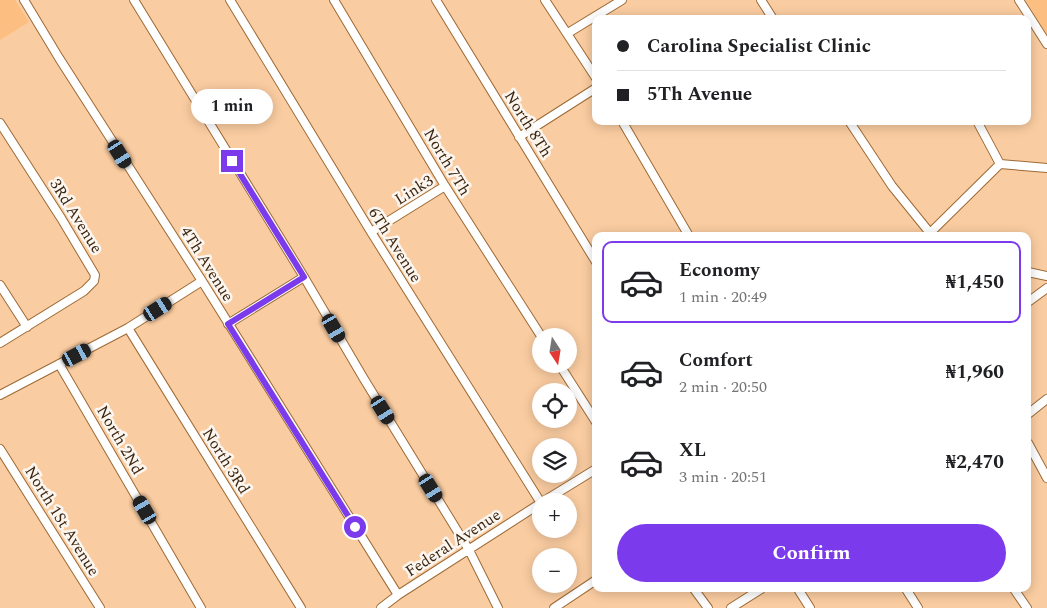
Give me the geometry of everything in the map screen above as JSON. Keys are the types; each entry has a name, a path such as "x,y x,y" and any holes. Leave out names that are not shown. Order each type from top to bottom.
{"street":[{"name":"4Th Avenue","path":"24,0 398,595"},
{"path":"134,0 469,550 498,608"},
{"name":"6Th Avenue","path":"230,0 371,232 536,493"},
{"name":"North 7Th","path":"334,0 446,186 537,328"},
{"name":"North 8Th","path":"436,0 592,255"},
{"path":"545,0 592,72"},
{"path":"597,15 622,0"},
{"path":"761,0 770,15"},
{"path":"1019,0 1029,15"},
{"path":"568,33 592,18"},
{"path":"1031,19 1047,44"},
{"path":"520,137 592,91"},
{"name":"3Rd Avenue","path":"0,123 95,275 94,281 84,292 0,343"},
{"path":"624,125 687,232"},
{"path":"852,125 892,186 927,232"},
{"path":"979,125 1000,164"},
{"path":"931,232 1000,164 1047,168"},
{"name":"Link3","path":"371,232 446,186"},
{"path":"1031,273 1047,276"},
{"path":"228,324 304,277"},
{"path":"0,395 128,328 202,281"},
{"path":"0,284 26,327"},
{"path":"1031,300 1047,288"},
{"name":"North 3Rd","path":"128,328 301,608"},
{"name":"North 2Nd","path":"59,364 201,608"},
{"path":"565,373 592,416"},
{"path":"1031,412 1047,399"},
{"name":"North 1St Avenue","path":"0,448 4,462 100,608"},
{"path":"1031,449 1047,478"},
{"name":"Federal Avenue","path":"557,493 592,471"},
{"name":"Federal Avenue","path":"381,608 398,595 532,509"},
{"path":"554,608 592,583"},
{"path":"696,592 708,608"},
{"path":"731,608 756,592"},
{"path":"800,592 810,608"},
{"path":"908,592 918,608"},
{"path":"1016,592 1026,608"}],"shaded area":[{"path":"0,0 15,0 29,22 0,40"},
{"path":"1026,0 1047,0 1047,35"}],"route":[{"path":"232,161 304,277 228,324 355,527"}]}
